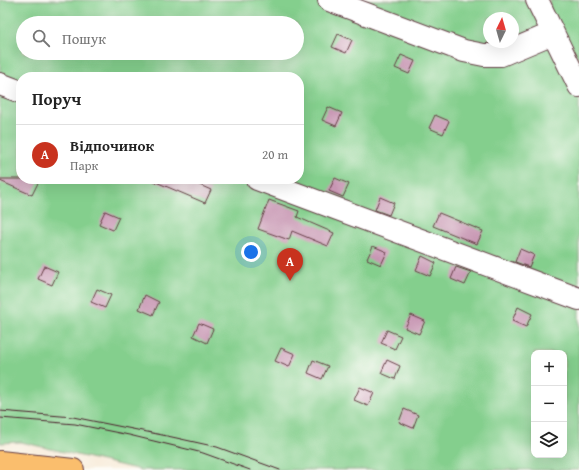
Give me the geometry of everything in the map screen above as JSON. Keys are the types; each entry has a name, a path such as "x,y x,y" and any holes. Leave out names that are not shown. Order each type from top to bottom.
{"main road":[{"path":"0,462 73,470"}],"street":[{"path":"329,0 464,51 484,55 501,55 545,13 579,86"},
{"path":"0,84 16,90"},
{"path":"271,184 579,298"}],"green space":[{"path":"0,0 525,0 553,44 579,95 579,470 141,470 21,442 0,443"},
{"path":"549,0 579,0 579,60 550,10"}],"building":[{"path":"338,34 352,40 346,53 332,47"},
{"path":"401,55 415,61 409,74 395,68"},
{"path":"328,107 342,113 336,126 322,120"},
{"path":"435,115 449,121 443,134 429,128"},
{"path":"335,178 349,184 343,197 329,191"},
{"path":"0,179 16,179 16,184 38,184 32,195 0,181"},
{"path":"161,184 197,184 211,190 205,203"},
{"path":"380,197 394,203 389,215 375,210"},
{"path":"269,200 299,211 297,217 334,233 328,246 292,231 289,240 258,229"},
{"path":"105,211 119,217 113,230 99,224"},
{"path":"439,213 483,231 477,244 433,226"},
{"path":"373,246 387,252 381,265 367,259"},
{"path":"520,249 534,255 529,267 515,262"},
{"path":"422,256 436,263 430,276 416,270"},
{"path":"44,266 58,272 52,285 38,279"},
{"path":"456,267 471,272 465,285 451,279"},
{"path":"97,289 111,295 105,308 91,302"},
{"path":"145,295 159,302 153,315 139,309"},
{"path":"518,307 532,314 526,327 512,321"},
{"path":"411,315 425,321 419,334 405,328"},
{"path":"199,323 213,329 207,343 193,336"},
{"path":"387,330 401,336 395,349 381,343"},
{"path":"281,348 295,354 289,367 275,361"},
{"path":"313,360 328,366 322,379 308,373"},
{"path":"387,360 400,366 395,379 381,373"},
{"path":"360,387 374,393 368,406 354,400"},
{"path":"404,409 418,415 413,428 399,422"}],"tram line":[{"path":"0,411 73,417 172,437 217,447 280,470"},
{"path":"0,418 75,424 129,435 203,453 250,470"}],"place":[{"name":"Відпочинок","path":"290,281"}]}
